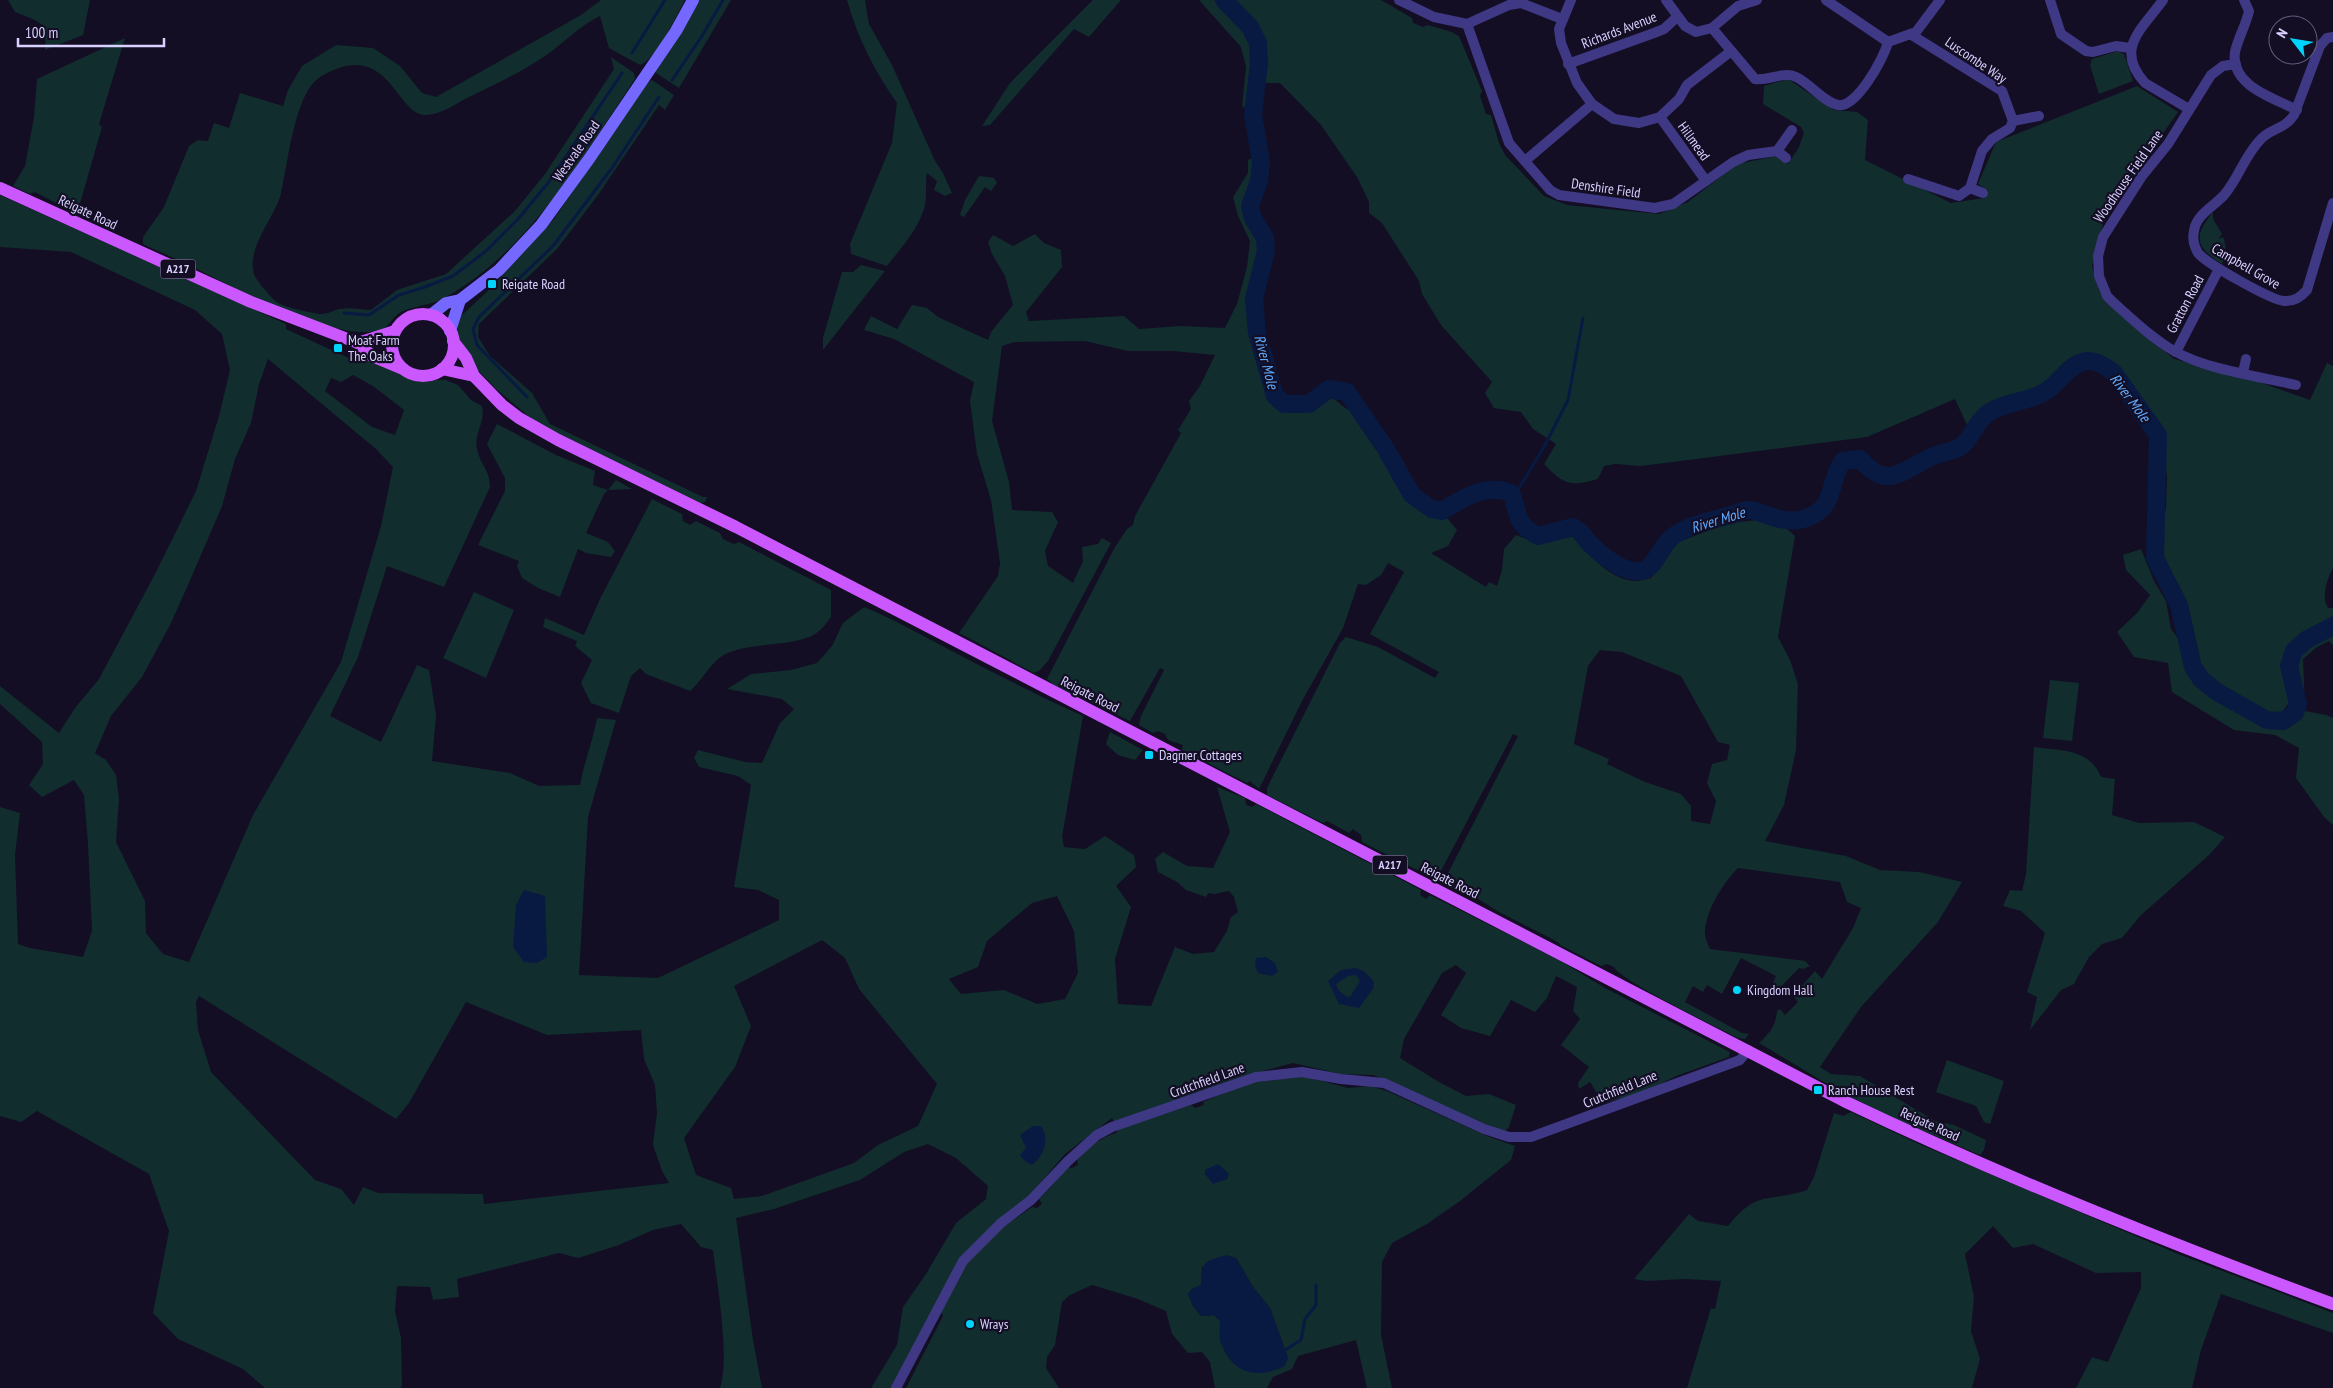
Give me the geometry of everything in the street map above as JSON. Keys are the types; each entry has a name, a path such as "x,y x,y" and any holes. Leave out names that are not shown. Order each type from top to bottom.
{"main road":[{"name":"Reigate Road","path":"0,188 251,302 358,343 372,356 403,369"},
{"path":"420,314 431,315 445,324 452,336 451,356 442,369 433,374 422,376 412,374 403,369 396,361 392,351 392,340 395,331 402,322 410,317 420,314"},
{"path":"358,343 395,331"},
{"name":"Reigate Road","path":"452,336 466,358 474,376 502,405 558,440 736,527 1907,1131 2177,1244 2333,1304"},
{"path":"442,369 474,376"}],"street":[{"name":"Westvale Road","path":"431,315 446,303 460,300 499,270 541,225 590,159 676,31 693,0"},
{"path":"1399,0 1411,3 1434,17 1467,24 1508,3 1521,3 1562,19"},
{"path":"1571,0 1559,29 1561,43 1568,64 1577,83 1592,104 1614,119 1628,123 1648,122 1660,117 1679,99 1687,85 1730,52"},
{"path":"1666,0 1685,26 1696,32 1712,28 1738,6 1757,0"},
{"path":"1826,0 1888,42"},
{"path":"1888,42 1920,28 1940,0"},
{"path":"2050,0 2061,34 2086,51 2093,52 2116,46 2130,48"},
{"path":"2163,0 2130,48 2130,54 2140,77 2145,83 2189,110"},
{"path":"2244,0 2248,11 2235,54 2236,64 2250,86 2297,110"},
{"name":"Richards Avenue","path":"1568,64 1664,29 1677,17"},
{"name":"Denshire Field","path":"1467,24 1509,143 1550,190 1559,196 1655,208 1673,204 1733,162 1748,155 1777,151"},
{"path":"1712,28 1730,52 1755,79 1763,80 1786,75 1797,78 1836,105 1844,106 1855,99 1885,54 1888,42"},
{"name":"Luscombe Way","path":"1910,34 2002,91 2013,121"},
{"name":"Campbell Grove","path":"2333,37 2327,38 2320,46 2297,110 2287,125 2259,140 2229,189 2197,221 2193,239 2197,251 2219,269 2278,300 2286,302 2299,298 2310,284 2321,239 2333,203"},
{"name":"Woodhouse Field Lane","path":"2236,64 2217,69 2168,144 2142,176 2108,227 2098,256 2099,276 2107,296 2142,327 2176,352 2196,361 2296,385"},
{"path":"1525,162 1592,104"},
{"path":"1908,179 1959,196 1970,188 1982,151 1992,139 2010,128 2013,121 2039,116"},
{"name":"Hillmead","path":"1660,117 1706,181"},
{"path":"1786,158 1777,151 1792,130"},
{"path":"1970,188 1983,193"},
{"name":"Gratton Road","path":"2176,352 2219,269"},
{"path":"452,336 460,300"},
{"path":"2243,372 2246,359"},
{"name":"Crutchfield Lane","path":"896,1388 963,1261 1001,1223 1031,1200 1068,1161 1097,1135 1112,1127 1256,1077 1302,1072 1341,1079 1384,1083 1484,1129 1509,1137 1530,1137 1740,1060 1748,1050"}],"green space":[{"path":"8,0 90,0 83,35 45,50 46,27 35,20 15,12"},
{"path":"601,0 685,0 659,47 646,62 640,65 609,48 600,16 526,68 437,113 427,115 416,112 388,81 376,71 362,66 343,67 320,77 311,86 304,98 293,131 281,193 254,253 253,264 257,280 278,303 322,314 344,308 371,310 397,290 446,274 515,211 545,174 614,69 611,57 634,73 635,79 553,199 504,254 476,277 441,300 403,311 382,330 370,332 350,331 328,326 279,308 143,244 143,237 164,207 189,146 198,140 208,141 214,123 229,128 240,93 283,106 288,90 302,66 336,45 373,48 400,66 422,93 436,97 581,15"},
{"path":"699,0 731,0 679,88 656,73 655,69"},
{"path":"847,0 865,0 869,24 892,65 935,161 952,193 945,196 934,190 937,181 927,173 926,201 923,213 909,237 887,266 851,254 850,244 892,143 897,103 868,54 856,28"},
{"path":"1093,0 1121,0 1089,37 1074,29 990,125 982,126 1010,83"},
{"path":"1199,0 1214,0 1236,20 1253,44 1255,51 1254,77 1249,111 1242,106 1246,67 1241,47"},
{"path":"1232,0 1381,0 1412,18 1413,23 1423,27 1428,25 1459,36 1482,91 1480,96 1486,114 1491,115 1499,143 1505,155 1544,196 1567,205 1659,214 1688,202 1737,164 1777,156 1788,164 1799,147 1804,133 1801,127 1763,104 1764,86 1788,79 1834,110 1857,112 1868,120 1865,160 1951,203 1984,198 1988,190 1978,184 1996,142 2137,86 2178,112 2105,216 2092,266 2100,293 2120,315 2174,359 2248,378 2310,400 2327,363 2333,366 2333,568 2327,583 2325,599 2328,608 2333,608 2333,616 2313,627 2286,652 2281,671 2287,685 2289,703 2282,712 2271,713 2251,705 2213,683 2198,666 2180,597 2159,557 2160,538 2166,508 2167,478 2163,433 2112,365 2098,358 2080,357 2063,367 2041,389 1991,404 1967,425 1955,399 1867,437 1641,466 1615,464 1604,466 1598,479 1581,483 1562,480 1544,464 1556,444 1533,429 1521,412 1494,408 1485,393 1492,382 1441,325 1422,294 1419,281 1382,223 1369,213 1369,202 1357,177 1321,125 1280,83 1263,83 1263,52 1260,36 1250,16"},
{"path":"125,38 99,124 102,127 77,214 35,192 30,194 13,186 25,166 34,117 37,79"},
{"path":"2118,51 2124,54 2133,81 2099,94 2090,65 2092,59"},
{"path":"652,80 674,95 665,110 659,105 598,195 557,249 479,324 478,337 490,356 532,393 550,424 703,497 707,497 705,502 701,503 539,425 495,388 478,370 457,334 458,323 462,315 491,288 554,219 648,82"},
{"path":"1254,157 1257,173 1247,193 1244,212 1260,241 1250,294 1250,333 1262,358 1266,386 1276,405 1284,408 1292,410 1305,409 1318,405 1332,397 1345,408 1355,412 1384,457 1406,498 1431,518 1448,519 1457,530 1448,546 1431,553 1486,587 1489,582 1497,586 1502,570 1504,549 1516,535 1529,540 1575,536 1586,551 1609,572 1627,580 1636,581 1651,578 1678,542 1729,523 1758,520 1786,528 1795,536 1778,637 1790,660 1798,684 1796,750 1784,805 1765,841 1846,856 1880,870 1919,872 1962,882 1938,922 1861,1007 1820,1067 1831,1074 1860,1076 1935,1121 1954,1125 1986,1140 1984,1150 1980,1155 1890,1117 1834,1088 1759,1043 1771,1029 1777,1011 1780,1009 1785,1015 1798,1002 1793,996 1815,971 1822,979 1853,928 1861,908 1847,902 1840,882 1738,868 1721,889 1712,905 1706,922 1705,935 1710,949 1805,961 1810,966 1803,969 1799,968 1770,998 1771,987 1776,976 1741,958 1722,994 1707,985 1703,992 1693,986 1685,1002 1742,1033 1749,1034 1745,1039 1738,1038 1650,993 1614,967 1607,964 1601,966 1499,912 1475,897 1472,899 1443,883 1518,736 1513,734 1442,869 1433,878 1362,842 1361,835 1353,829 1349,833 1327,821 1323,823 1267,795 1267,788 1340,643 1346,637 1378,647 1435,678 1439,672 1370,634 1404,572 1388,563 1381,575 1366,585 1358,584 1343,628 1302,701 1259,789 1250,781 1247,783 1182,750 1183,745 1168,740 1165,734 1158,731 1153,733 1139,725 1141,716 1164,670 1160,668 1130,721 1054,685 1047,679 1115,547 1127,529 1133,525 1135,516 1181,433 1178,430 1191,409 1189,401 1200,386 1215,355 1173,351 1128,351 1085,341 1014,342 1002,346 992,421 1009,482 1012,510 1052,512 1058,522 1045,551 1048,566 1073,583 1083,561 1082,547 1098,544 1102,538 1111,543 1048,661 1040,670 1034,673 959,633 998,576 1000,563 991,500 977,454 970,401 974,382 894,339 864,330 871,316 897,329 912,305 927,308 938,317 988,340 991,332 1013,305 1005,276 992,254 988,242 993,235 1013,246 1035,234 1044,243 1061,250 1062,267 1026,312 1029,321 1124,316 1139,329 1180,326 1225,328 1237,304 1247,267 1250,241 1238,216 1233,197 1248,173 1248,160","holes":["1600,650 1622,652 1681,676 1718,742 1730,745 1727,760 1712,764 1707,783 1716,801 1710,824 1691,821 1691,806 1681,794 1645,782 1607,764 1609,759 1574,744 1588,666"]},
{"path":"979,176 994,178 997,183 991,191 985,187 964,217 960,215 965,200"},
{"path":"0,195 286,324 286,329 355,361 357,354 417,380 446,380 458,385 471,400 482,406 483,412 476,444 478,454 490,481 490,487 444,587 387,566 358,657 330,716 381,742 417,665 429,670 436,715 432,761 510,773 539,786 580,785 597,718 616,720 588,817 579,975 658,978 779,920 779,900 758,890 734,887 751,785 738,776 699,767 694,758 698,750 745,762 762,763 780,723 794,709 782,699 727,689 751,674 791,670 817,663 832,646 843,623 864,607 1083,716 1062,837 1064,847 1085,849 1105,836 1134,855 1136,867 1116,886 1131,907 1115,959 1118,1004 1151,1006 1175,947 1193,954 1214,952 1227,931 1231,917 1238,912 1234,897 1229,891 1214,894 1208,893 1206,897 1186,890 1177,882 1158,872 1155,859 1163,852 1187,866 1213,868 1230,832 1217,787 1245,798 1246,805 1252,807 1256,804 1421,890 1420,895 1426,899 1430,895 1559,960 1605,988 1730,1052 1729,1057 1676,1076 1643,1093 1603,1103 1590,1082 1579,1089 1578,1083 1589,1067 1561,1045 1580,1019 1573,1011 1577,987 1556,976 1547,998 1535,1012 1511,1000 1490,1036 1461,1028 1441,1015 1466,973 1456,965 1442,973 1404,1039 1400,1058 1466,1096 1489,1094 1516,1105 1509,1127 1505,1131 1489,1127 1408,1089 1373,1075 1341,1074 1293,1063 1244,1076 1114,1122 1112,1118 1065,1154 1029,1196 976,1241 891,1388 871,1388 897,1345 903,1307 926,1274 956,1223 986,1199 988,1186 956,1158 928,1144 904,1152 860,1180 774,1209 736,1218 753,1340 762,1388 720,1388 724,1358 720,1300 713,1250 701,1247 681,1224 653,1230 619,1245 578,1258 559,1253 457,1279 459,1297 433,1300 430,1287 397,1286 395,1311 401,1338 401,1388 265,1388 243,1369 178,1339 153,1313 169,1231 149,1174 37,1111 21,1122 0,1116 0,807 20,813 15,855 18,944 30,948 83,957 92,931 84,795 74,780 42,797 29,785 43,764 42,742 0,704 0,686 59,733 75,708 99,679 155,574 196,491 219,416 230,370 222,334 195,310 71,252 0,247","holes":["268,359 376,449 393,467 381,526 341,662 253,815 189,962 163,954 146,933 145,901 116,842 119,799 116,775 106,760 95,753 111,716 142,677 170,625 188,585 222,506 235,459 251,423 259,384","353,375 373,386 404,410 395,435 372,427 325,391 331,378 341,382","1057,896 1074,931 1078,973 1065,999 1037,1004 1004,990 961,994 949,979 978,967 987,941 1032,903","822,940 845,958 859,989 937,1084 918,1126 878,1145 854,1163 762,1196 734,1199 731,1188 696,1175 684,1138 735,1067 751,1026 734,986","199,996 396,1119 409,1103 466,1002 547,1035 641,1030 644,1059 655,1085 657,1113 653,1145 662,1171 669,1183 484,1204 483,1194 378,1193 363,1187 354,1205 341,1189 315,1180 211,1072 198,1030 196,1002"]},
{"path":"2213,212 2213,219 2222,234 2218,239 2223,237 2225,244 2222,264 2206,252 2200,241 2202,228"},
{"path":"861,265 885,271 823,350 823,338 842,272 853,272"},
{"path":"497,424 556,455 595,471 593,485 608,490 604,494 586,533 608,542 615,551 611,557 586,553 578,549 560,597 538,588 522,578 517,566 519,561 478,545 505,491 505,478 487,444"},
{"path":"616,480 632,489 608,490"},
{"path":"652,499 682,514 683,521 690,525 696,521 720,533 723,539 734,544 739,542 831,590 831,617 820,630 806,638 785,643 749,647 722,656 690,691 646,674 640,668 631,676 619,713 591,703 581,683 592,660 575,646 577,641 543,627 545,618 584,635 600,599"},
{"path":"2141,549 2154,581 2166,601 2171,629 2180,641 2187,673 2216,694 2264,722 2286,726 2302,714 2298,664 2300,654 2322,637 2333,634 2333,645 2329,641 2317,647 2303,659 2305,711 2333,718 2333,825 2324,817 2296,778 2299,748 2275,735 2234,730 2172,692 2168,663 2134,657 2117,632 2138,612 2150,595 2126,570 2123,555"},
{"path":"474,592 514,610 486,678 443,658"},
{"path":"2050,680 2079,683 2072,741 2043,738"},
{"path":"1110,732 1143,750 1135,760 1118,755 1106,744"},
{"path":"2034,747 2064,751 2082,756 2096,768 2101,777 2115,779 2112,815 2139,823 2194,822 2225,837 2209,855 2140,916 2122,938 2102,944 2089,957 2074,984 2061,990 2030,1030 2037,997 2027,992 2045,933 2021,911 2003,906 2010,890 2022,891 2026,874"},
{"path":"1947,1060 2004,1081 1990,1124 1984,1122 1976,1106 1936,1092"},
{"path":"1300,1075 1348,1088 1370,1086 1387,1091 1487,1136 1515,1146 1511,1160 1460,1201 1427,1224 1392,1243 1382,1262 1381,1335 1392,1388 1367,1388 1356,1340 1298,1356 1292,1369 1273,1377 1267,1388 1215,1388 1210,1362 1202,1352 1188,1353 1172,1334 1166,1311 1138,1299 1092,1285 1070,1295 1062,1302 1055,1345 1047,1357 1046,1368 1059,1388 906,1388 943,1316 941,1311 962,1269 994,1235 1032,1207 1037,1208 1042,1204 1039,1199 1067,1167 1072,1168 1078,1165 1077,1159 1100,1140 1116,1133 1119,1128 1191,1105 1195,1108 1204,1105 1203,1102 1253,1081","holes":["1236,1258 1253,1287 1270,1308 1288,1358 1220,1340 1220,1321 1214,1315 1201,1316 1193,1306 1188,1294 1192,1289 1201,1285 1202,1267"]},
{"path":"1851,1112 1919,1144 2178,1254 2333,1313 2333,1333 2221,1294 2201,1350 2192,1388 2076,1388 2092,1357 2108,1362 2141,1288 2141,1272 2096,1273 2033,1244 2013,1248 1993,1226 1965,1254 1974,1297 1971,1331 1980,1359 1972,1388 1687,1388 1711,1308 1715,1309 1721,1281 1685,1279 1646,1281 1634,1279 1689,1214 1698,1221 1728,1226 1738,1214 1756,1201 1807,1190 1814,1177 1834,1113 1843,1116"}],"water":[{"path":"524,890 545,896 547,957 537,963 524,962 513,947 516,905"},
{"path":"1266,957 1275,963 1278,972 1272,976 1258,973 1255,966 1256,958"},
{"path":"1356,968 1365,972 1374,982 1373,989 1359,1008 1339,1004 1328,981 1341,970","holes":["1356,975 1360,981 1350,997 1341,993 1336,984 1348,976"]},
{"path":"1033,1126 1041,1126 1044,1131 1045,1142 1040,1157 1032,1165 1026,1162 1020,1155 1026,1148 1020,1135"},
{"path":"1218,1164 1229,1174 1227,1179 1213,1184 1205,1174 1205,1170"},
{"path":"1227,1255 1236,1258 1253,1287 1270,1308 1288,1358 1285,1366 1264,1373 1246,1371 1238,1367 1225,1351 1220,1340 1220,1321 1214,1315 1201,1316 1193,1306 1188,1294 1192,1289 1201,1285 1206,1263"}],"waterway":[{"path":"632,53 665,0"},
{"path":"672,80 702,36 723,0"},
{"name":"River Mole","path":"1224,0 1250,27 1258,43 1259,63 1253,114 1261,162 1259,181 1250,206 1253,218 1265,238 1266,251 1254,299 1257,333 1275,396 1284,404 1309,404 1329,389 1347,392 1386,449 1412,495 1432,509 1442,511 1475,493 1502,490 1511,493 1521,523 1530,532 1538,536 1573,527 1614,563 1628,570 1641,571 1654,562 1667,542 1677,533 1700,524 1748,510 1790,520 1802,519 1815,514 1826,503 1836,474 1843,461 1860,459 1880,475 1889,476 1897,475 1924,460 1958,448 1964,444 1980,421 1993,410 2041,394 2073,367 2081,362 2090,361 2101,364 2114,373 2158,435 2155,558 2179,605 2193,667 2201,679 2217,692 2267,720 2283,721 2295,713 2298,704 2289,666 2294,651 2306,640 2333,626"},
{"path":"344,313 369,315 399,295 453,276 486,251 518,219 548,183 622,73"},
{"path":"527,397 477,345 473,329 479,317 553,246 612,168 659,97"},
{"path":"1513,498 1544,447 1568,400 1583,318"},
{"path":"1282,1352 1301,1340 1305,1319 1316,1305 1316,1285"}],"place":[{"name":"Reigate Road","path":"492,284"},
{"name":"Moat Farm The Oaks","path":"338,348"},
{"name":"Dagmer Cottages","path":"1149,755"},
{"name":"Kingdom Hall","path":"1737,990"},
{"name":"Ranch House Rest","path":"1818,1090"},
{"name":"Wrays","path":"970,1324"}]}
